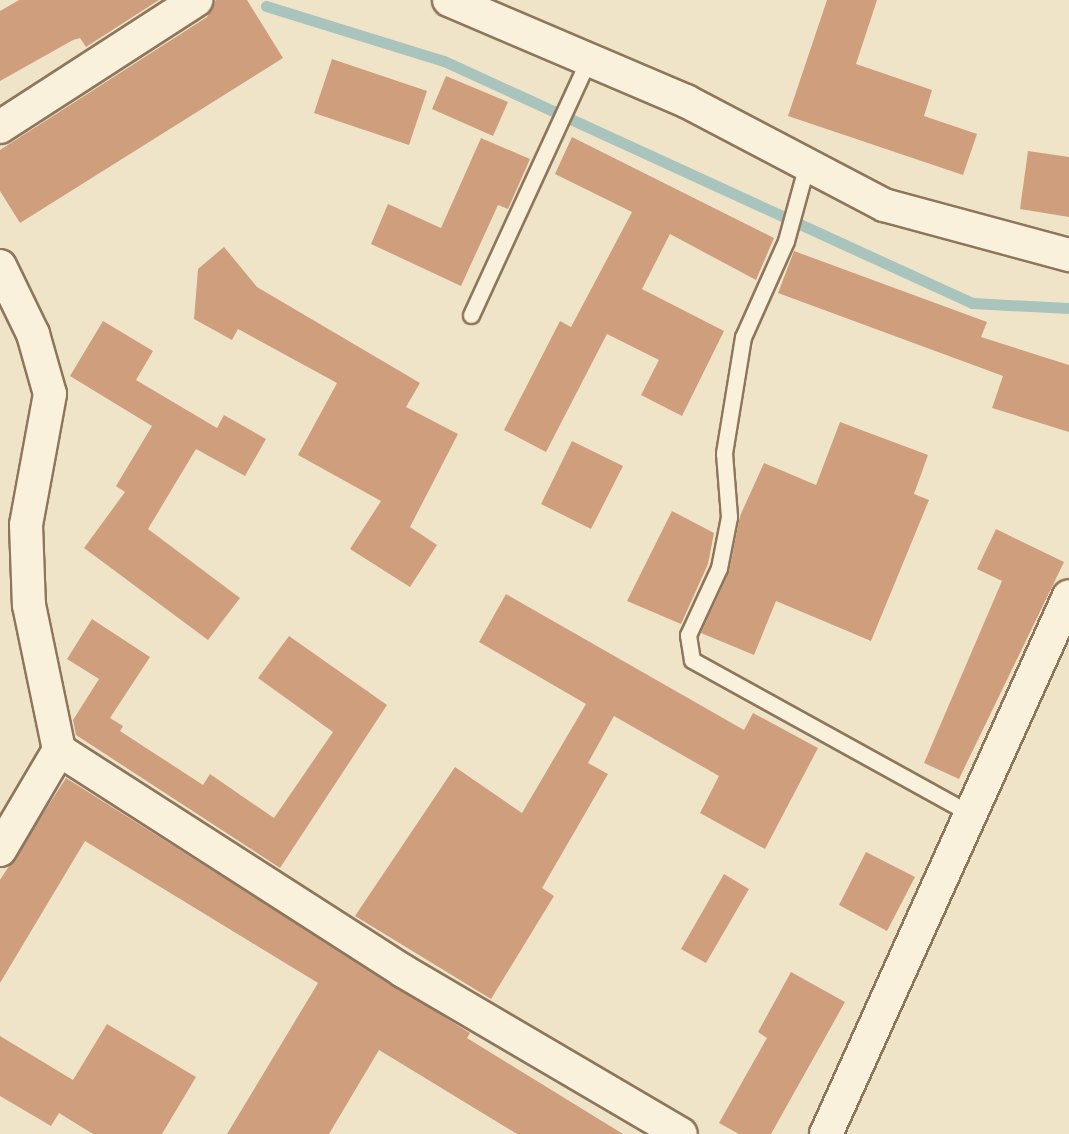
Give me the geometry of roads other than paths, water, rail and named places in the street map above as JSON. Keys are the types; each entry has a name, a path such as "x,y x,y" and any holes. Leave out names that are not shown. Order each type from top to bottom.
{"street":[{"path":"0,127 196,0"},
{"path":"449,0 589,59 884,205 1069,255"},
{"path":"0,266 33,334 50,394 26,525 29,605 59,750 0,850"},
{"path":"826,1134 1069,596"},
{"path":"59,750 403,971 681,1134"}],"lane":[{"path":"471,315 589,59"},
{"path":"807,164 789,228 743,337 724,454 729,517 719,568 688,634 692,660 970,813"}],"waterway":[{"path":"266,6 444,61 972,303 1069,308"}]}
